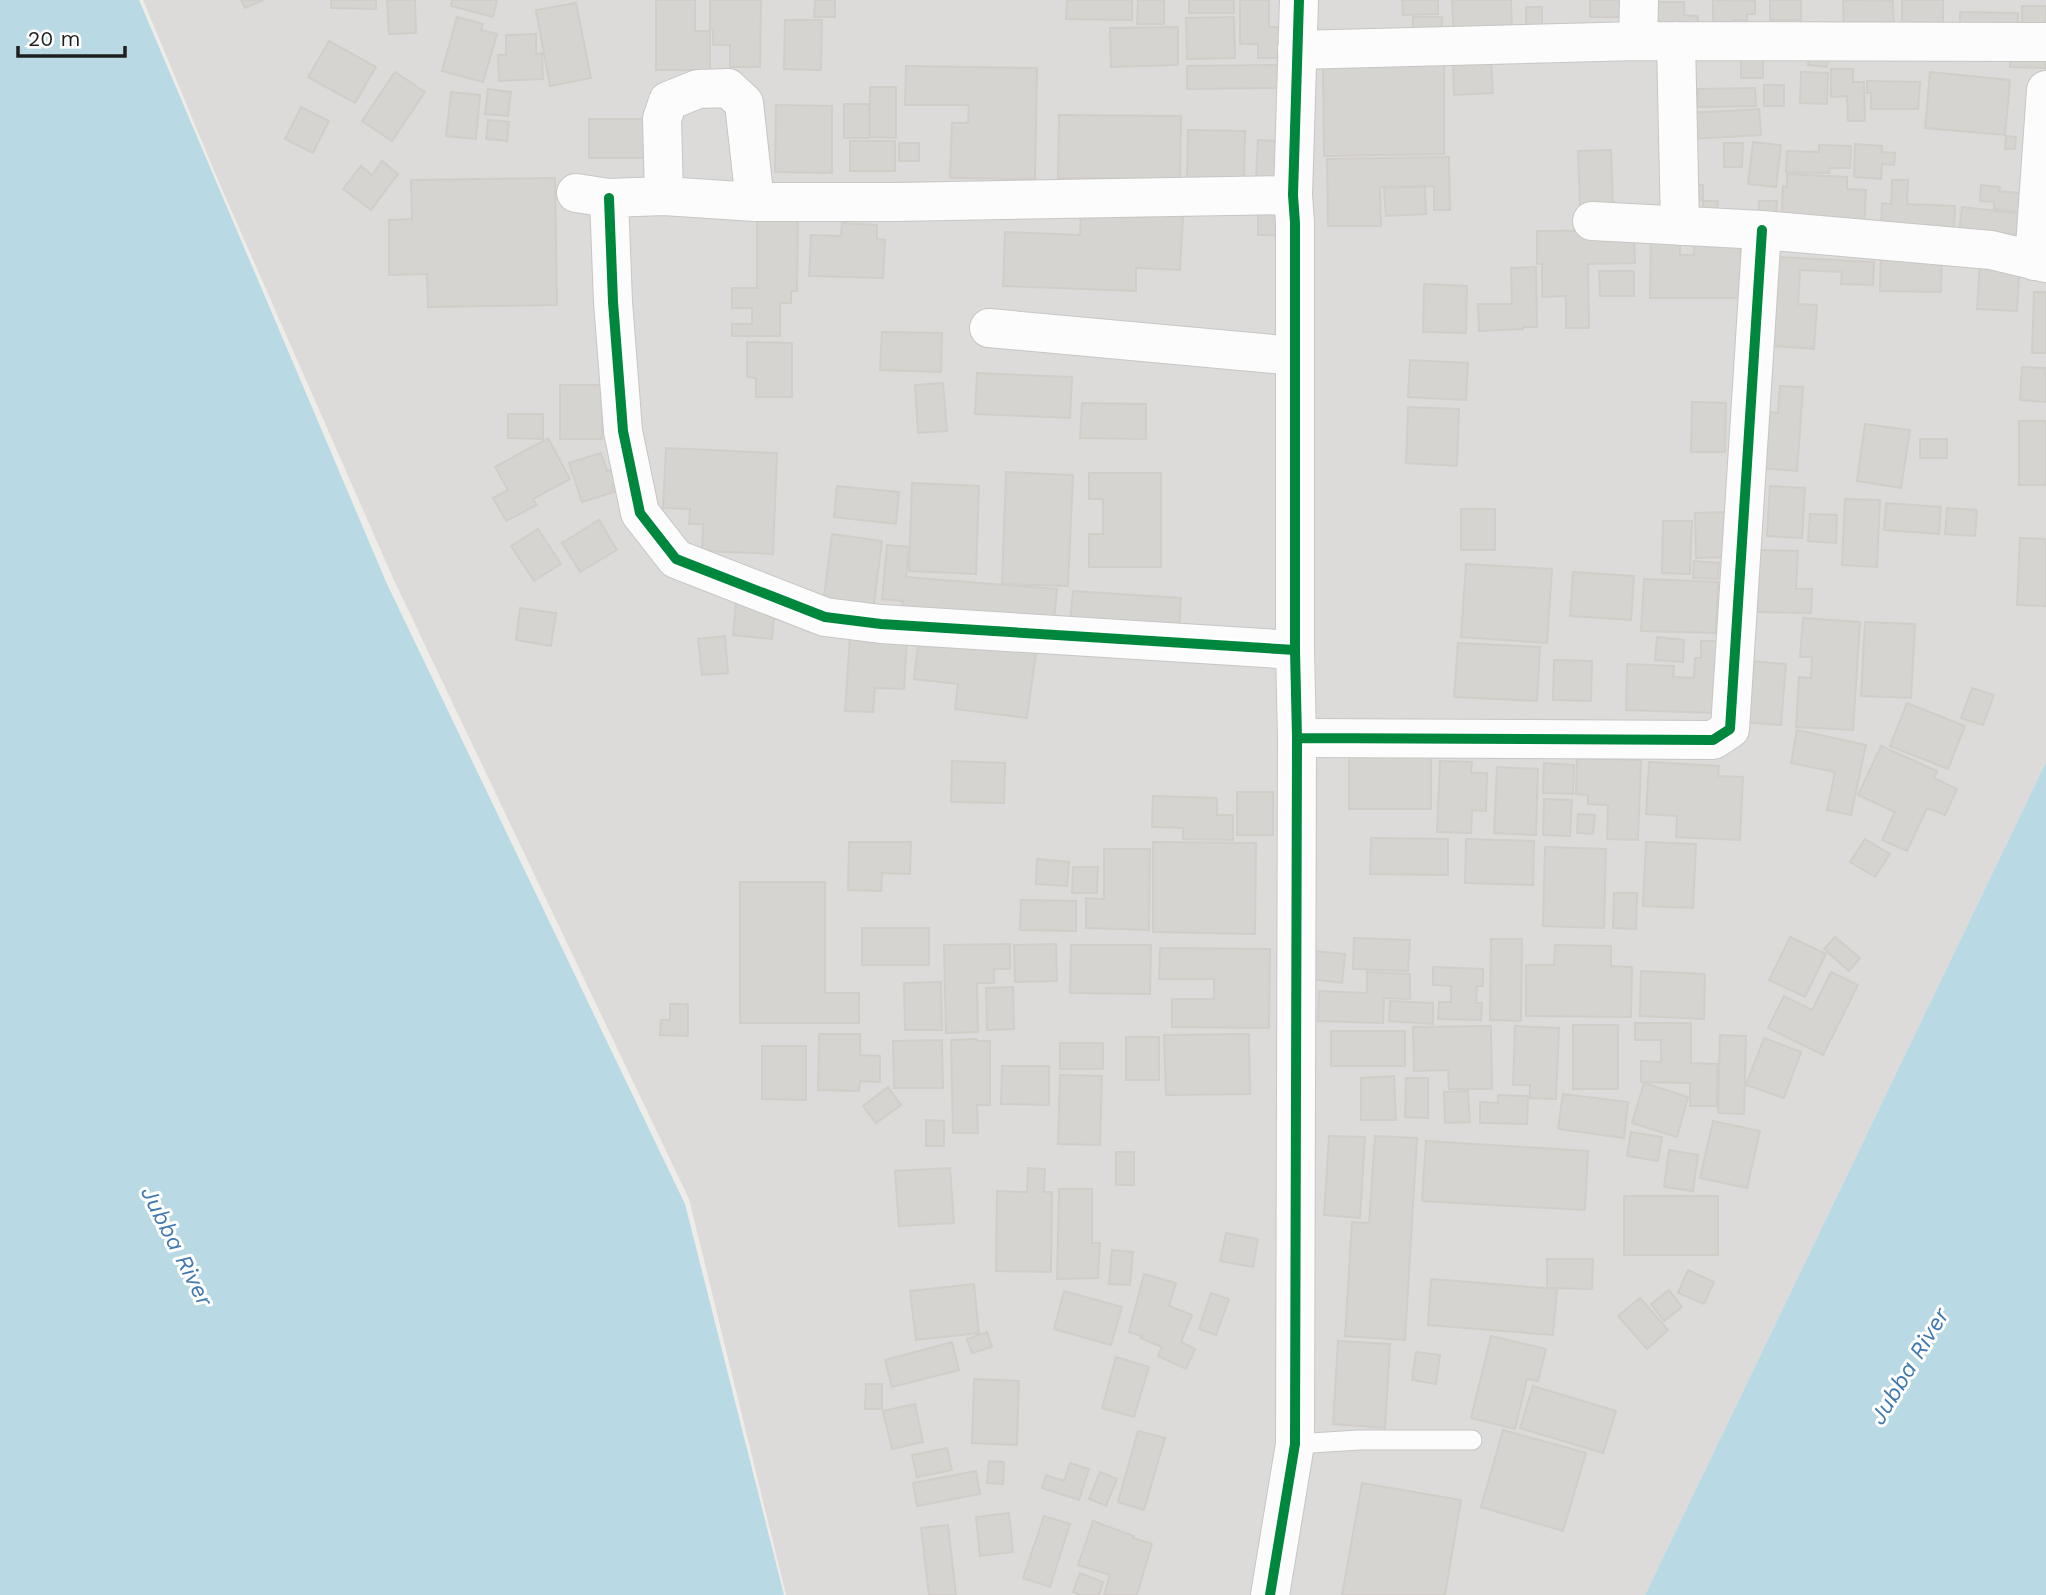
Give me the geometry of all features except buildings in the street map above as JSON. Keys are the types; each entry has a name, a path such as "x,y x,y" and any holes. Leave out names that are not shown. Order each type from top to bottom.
{"street":[{"path":"1270,1595 1295,1444 1297,738 1293,195 1298,0"},
{"path":"1639,0 1639,41"},
{"path":"1297,50 1639,41 2046,42"},
{"path":"1676,41 1680,226"},
{"path":"664,196 662,119 667,101 698,89 728,88 744,103 755,202"},
{"path":"1592,221 1762,230 1991,250 2040,262 2046,90"},
{"path":"1293,195 909,202 755,202 664,196 592,196 613,303 623,431 640,513 676,559 825,617 881,624 1295,650"},
{"path":"1297,738 1713,740 1730,729 1762,230"},
{"path":"989,328 1295,356"}],"lane":[{"path":"1295,1444 1359,1440 1472,1440"}],"shaded area":[{"path":"143,0 2046,0 2046,762 1645,1595 786,1595 689,1199 393,578 218,180"}],"water":[{"name":"Jubba River","path":"0,0 139,0 387,584 685,1204 784,1595 0,1595"},
{"name":"Jubba River","path":"2046,762 2046,1595 1645,1595"}],"cycle path":[{"path":"1270,1595 1295,1444 1297,738 1293,195 1299,0"},
{"path":"609,198 613,302 623,431 640,513 676,559 825,617 881,624 1295,650"},
{"path":"1297,738 1713,740 1730,729 1762,230"}]}
